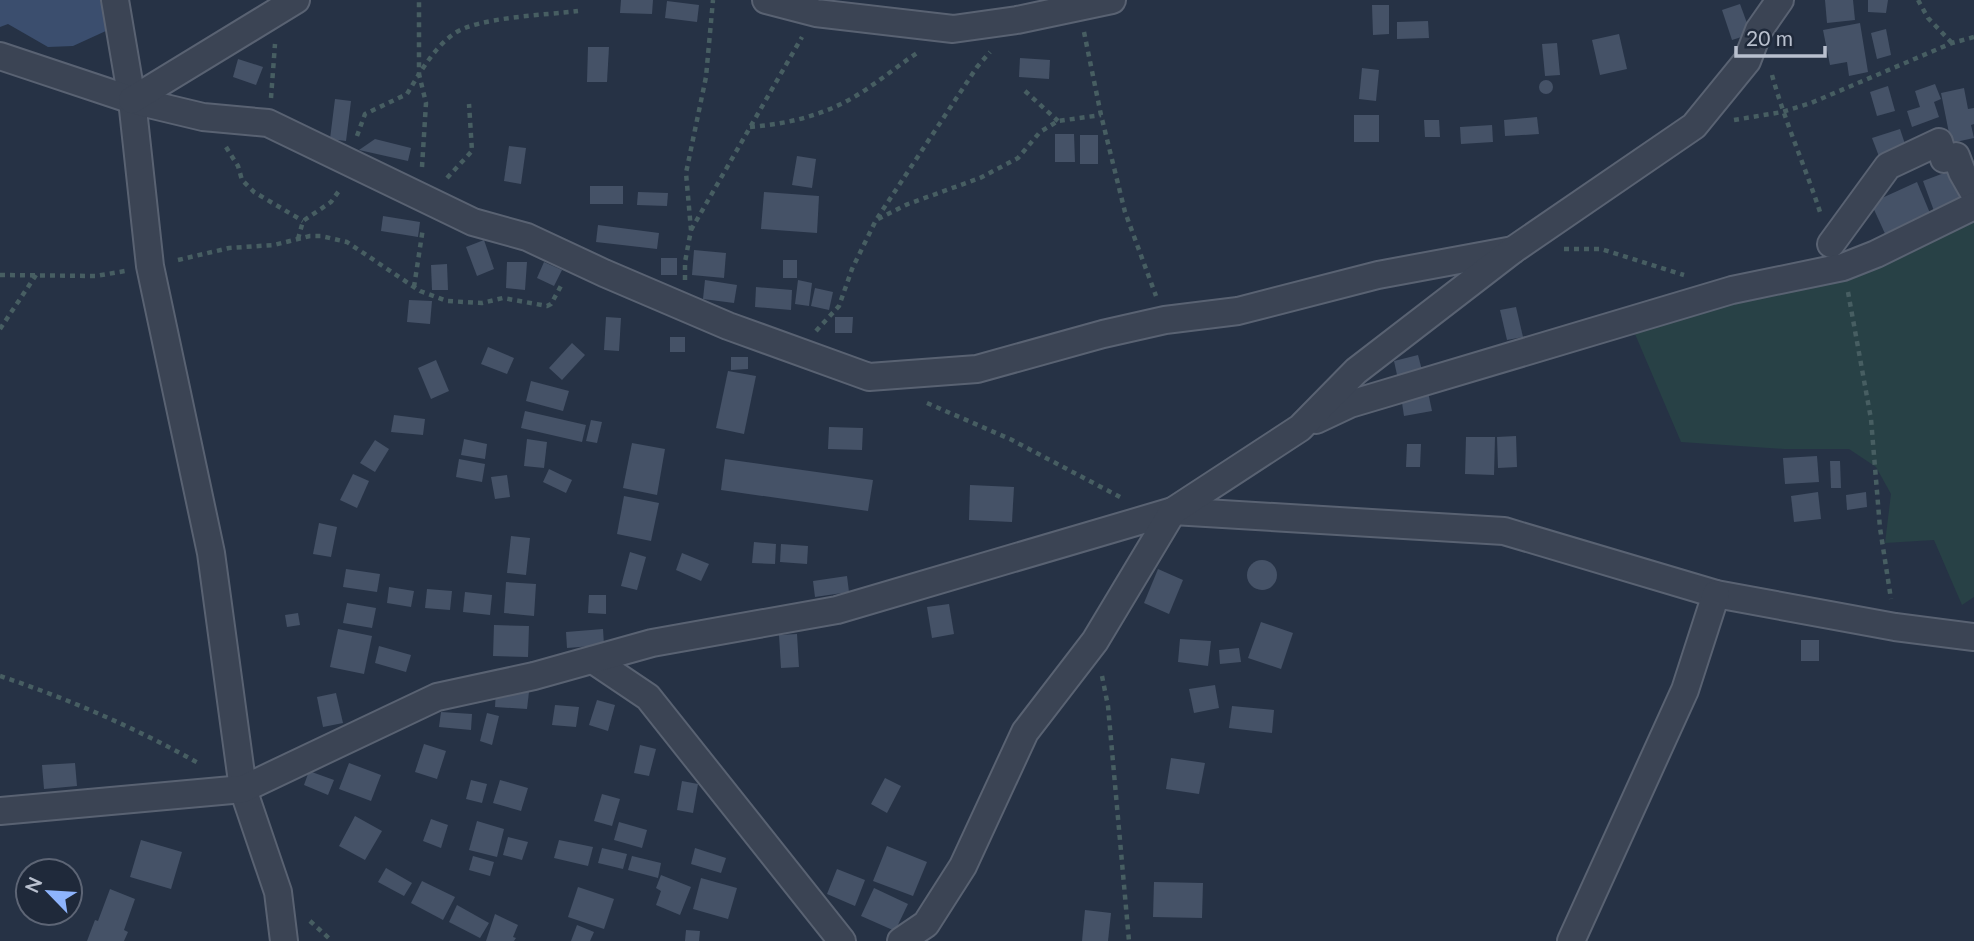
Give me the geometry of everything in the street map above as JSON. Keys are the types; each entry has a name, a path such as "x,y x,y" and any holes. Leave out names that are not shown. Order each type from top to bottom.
{"street":[{"path":"115,0 132,100 150,266 211,553 243,789 278,892 284,941"},
{"path":"766,0 816,13 953,29 1017,20 1112,0"},
{"path":"1300,428 1356,371 1513,250 1694,126 1747,61 1759,30 1780,0"},
{"path":"132,100 289,4"},
{"path":"0,56 132,100 203,117 268,122 473,222 527,237 685,308 869,377 976,369 1165,320 1238,311 1378,275 1513,250"},
{"path":"1831,244 1888,166 1939,142 1944,159 1956,156 1974,193"},
{"path":"0,811 243,789 438,696 534,676 652,643 837,610 1173,511 1300,428 1350,404 1732,290 1843,267 1876,254 1974,206"},
{"path":"1173,511 1503,531 1716,594 1895,627 1974,637"},
{"path":"901,941 926,924 963,866 1025,732 1095,641 1173,511"},
{"path":"1571,941 1685,690 1716,594"},
{"path":"593,660 648,697 842,941"}],"path":[{"path":"414,287 427,200 422,170 426,103 419,74 419,0"},
{"path":"685,308 685,262 691,230 686,173 706,77 713,0"},
{"path":"1918,0 1928,18 1952,43"},
{"path":"268,122 274,80 274,50 289,4"},
{"path":"1079,8 1125,212 1165,320"},
{"path":"298,239 303,221 339,194 365,114 407,94 437,47 457,32 483,23 578,11"},
{"path":"691,230 816,13"},
{"path":"799,352 839,306 852,269 876,220 977,67 1017,20"},
{"path":"750,127 784,124 853,98 953,29"},
{"path":"1694,126 1782,112 1811,103 1952,43 1974,37"},
{"path":"1025,91 1058,121"},
{"path":"427,200 472,151 469,104"},
{"path":"1782,112 1808,173 1831,244"},
{"path":"876,220 908,204 980,178 1018,158 1040,132 1058,121 1101,115"},
{"path":"203,117 238,166 242,180 254,192 303,221"},
{"path":"0,275 96,276 229,248 274,245 321,236 347,242 414,287 447,301 482,303 503,298 547,306 551,304 578,261"},
{"path":"1513,250 1601,249 1732,290"},
{"path":"1843,267 1871,419 1880,528 1895,627"},
{"path":"0,329 36,275"},
{"path":"916,398 1010,439 1114,495 1126,498"},
{"path":"1095,641 1108,706 1129,941"},
{"path":"0,676 50,693 158,740 243,789"}],"green space":[{"path":"1974,219 1974,597 1962,605 1934,540 1885,543 1891,494 1876,467 1849,449 1784,449 1681,442 1632,327 1908,255"}],"water":[{"path":"0,0 100,0 108,30 73,46 48,47 8,24 0,27"}],"building":[{"path":"621,0 653,0 652,14 620,13"},
{"path":"1825,0 1853,0 1855,20 1827,23"},
{"path":"1868,0 1888,0 1886,13 1868,12"},
{"path":"667,1 699,5 697,22 665,18"},
{"path":"1740,4 1751,34 1732,40 1722,10"},
{"path":"1372,5 1389,5 1389,34 1373,35"},
{"path":"1428,21 1429,38 1397,39 1397,22"},
{"path":"1860,23 1868,72 1849,76 1847,62 1830,65 1823,30"},
{"path":"1886,29 1891,55 1877,59 1871,33"},
{"path":"1619,34 1627,69 1600,75 1592,40"},
{"path":"1557,43 1560,75 1545,76 1542,44"},
{"path":"588,47 609,47 607,82 587,82"},
{"path":"1020,58 1050,60 1049,79 1019,77"},
{"path":"238,59 263,67 256,85 233,77"},
{"path":"1362,68 1379,70 1376,101 1359,99"},
{"path":"1543,80 1549,80 1553,87 1549,94 1543,94 1539,90 1539,84"},
{"path":"1935,84 1941,99 1934,102 1939,117 1912,127 1907,111 1920,107 1915,91"},
{"path":"1888,86 1895,111 1877,116 1870,92"},
{"path":"1964,88 1968,109 1974,108 1974,124 1971,125 1974,138 1951,143 1941,93"},
{"path":"335,99 351,101 346,141 330,139"},
{"path":"1354,115 1379,115 1379,142 1354,142"},
{"path":"1537,117 1539,134 1505,136 1504,120"},
{"path":"1424,120 1439,120 1440,137 1425,137"},
{"path":"1492,125 1493,142 1461,144 1460,127"},
{"path":"1900,129 1907,150 1880,159 1872,138"},
{"path":"1055,134 1074,134 1075,162 1055,162"},
{"path":"1080,135 1098,135 1098,164 1080,164"},
{"path":"375,139 411,148 408,161 359,150"},
{"path":"509,146 526,148 521,184 504,181"},
{"path":"797,156 816,159 812,188 792,185"},
{"path":"1952,170 1963,200 1934,211 1923,181"},
{"path":"1917,182 1932,218 1887,238 1871,203"},
{"path":"590,186 623,186 623,204 590,204"},
{"path":"638,192 668,193 667,206 637,205"},
{"path":"764,192 819,196 817,233 761,229"},
{"path":"383,216 420,222 418,237 381,231"},
{"path":"598,225 659,233 657,249 596,242"},
{"path":"484,240 494,269 477,276 466,247"},
{"path":"694,250 726,253 724,278 692,275"},
{"path":"661,258 677,258 677,275 661,275"},
{"path":"783,260 797,260 797,278 783,278"},
{"path":"507,262 527,262 525,290 506,288"},
{"path":"544,262 562,270 554,286 537,278"},
{"path":"447,264 448,290 432,290 431,265"},
{"path":"705,280 737,285 734,303 703,299"},
{"path":"798,280 812,283 809,306 795,304"},
{"path":"756,287 792,290 791,310 755,307"},
{"path":"815,288 833,292 829,310 811,306"},
{"path":"409,300 432,301 430,324 407,322"},
{"path":"1516,307 1523,337 1507,340 1500,310"},
{"path":"606,317 621,318 619,351 604,350"},
{"path":"835,317 853,317 852,333 835,333"},
{"path":"670,337 685,337 685,352 670,352"},
{"path":"572,343 585,355 562,380 549,368"},
{"path":"488,347 514,358 507,374 481,364"},
{"path":"1418,355 1424,378 1399,384 1394,361"},
{"path":"731,357 748,357 748,369 731,370"},
{"path":"436,360 449,391 431,399 418,368"},
{"path":"728,371 756,376 744,434 716,428"},
{"path":"531,381 569,391 563,411 526,401"},
{"path":"1428,392 1432,411 1404,416 1401,396"},
{"path":"525,411 586,425 582,442 521,428"},
{"path":"394,415 425,419 423,435 391,432"},
{"path":"591,420 602,422 597,443 586,441"},
{"path":"829,427 863,428 862,450 828,449"},
{"path":"1516,436 1517,467 1498,468 1497,437"},
{"path":"1466,437 1495,437 1494,475 1465,474"},
{"path":"464,439 487,444 485,459 461,455"},
{"path":"527,439 547,442 544,468 524,466"},
{"path":"375,440 389,449 375,472 360,463"},
{"path":"632,443 665,449 657,495 623,488"},
{"path":"1407,444 1421,444 1420,467 1406,467"},
{"path":"1817,456 1819,482 1785,484 1783,458"},
{"path":"459,459 485,464 482,482 456,477"},
{"path":"725,459 873,480 868,511 721,490"},
{"path":"1830,461 1840,461 1841,488 1831,488"},
{"path":"549,469 572,480 566,493 543,482"},
{"path":"353,474 369,481 357,508 340,500"},
{"path":"507,475 510,497 495,499 491,477"},
{"path":"970,485 1014,487 1012,522 969,520"},
{"path":"1818,492 1821,519 1794,522 1791,496"},
{"path":"1866,492 1867,507 1847,510 1846,495"},
{"path":"624,496 659,503 651,541 617,534"},
{"path":"319,523 337,527 331,557 313,554"},
{"path":"511,536 530,538 526,575 507,573"},
{"path":"754,542 776,544 775,564 752,563"},
{"path":"781,544 808,546 807,564 780,562"},
{"path":"630,552 646,557 637,590 621,586"},
{"path":"682,553 709,564 701,581 676,570"},
{"path":"1262,560 1268,561 1276,569 1276,581 1268,589 1262,590 1256,589 1248,581 1247,575 1248,569 1256,561"},
{"path":"346,569 380,574 377,592 343,587"},
{"path":"1158,569 1183,580 1169,614 1144,603"},
{"path":"847,576 849,592 815,597 813,581"},
{"path":"506,582 536,584 534,616 504,613"},
{"path":"389,587 414,591 411,607 387,603"},
{"path":"427,589 452,591 450,610 425,608"},
{"path":"465,592 492,595 490,615 463,612"},
{"path":"589,595 606,595 606,614 588,613"},
{"path":"347,603 376,608 372,628 343,623"},
{"path":"949,604 954,634 932,638 927,607"},
{"path":"298,613 300,625 287,627 285,615"},
{"path":"1261,622 1293,633 1281,669 1248,658"},
{"path":"494,625 529,626 528,657 493,656"},
{"path":"338,629 372,636 364,674 330,667"},
{"path":"603,629 604,645 567,648 566,632"},
{"path":"797,634 799,667 781,668 779,635"},
{"path":"1180,639 1211,641 1208,666 1178,662"},
{"path":"1801,640 1819,640 1819,661 1801,661"},
{"path":"379,646 411,655 406,672 375,663"},
{"path":"1239,648 1241,662 1220,664 1219,650"},
{"path":"1215,685 1219,708 1194,713 1189,689"},
{"path":"496,690 529,692 527,709 495,707"},
{"path":"336,693 343,723 323,727 317,697"},
{"path":"597,700 615,705 608,731 589,725"},
{"path":"555,705 579,707 576,727 552,725"},
{"path":"1232,706 1274,710 1272,733 1229,728"},
{"path":"441,712 472,714 471,730 439,727"},
{"path":"487,713 499,716 492,745 480,741"},
{"path":"424,744 446,751 437,779 415,772"},
{"path":"640,745 656,749 649,776 634,773"},
{"path":"1171,758 1205,763 1199,794 1166,789"},
{"path":"75,763 77,786 44,789 42,765"},
{"path":"349,763 381,775 371,801 339,789"},
{"path":"309,771 334,780 328,795 304,785"},
{"path":"885,778 901,786 887,813 871,804"},
{"path":"471,780 487,784 482,803 466,799"},
{"path":"500,780 528,788 521,811 493,803"},
{"path":"682,781 698,784 693,813 677,810"},
{"path":"602,794 620,799 612,826 594,821"},
{"path":"355,816 382,831 365,860 339,846"},
{"path":"431,819 448,825 441,848 423,841"},
{"path":"477,821 504,829 497,857 469,850"},
{"path":"619,822 647,830 642,848 614,840"},
{"path":"508,837 528,842 522,860 503,855"},
{"path":"141,840 182,852 171,889 130,877"},
{"path":"559,840 593,847 588,866 554,858"},
{"path":"887,846 927,862 913,896 873,881"},
{"path":"602,848 627,854 623,869 598,863"},
{"path":"695,848 726,858 721,873 691,864"},
{"path":"473,856 494,862 490,876 469,870"},
{"path":"632,856 661,863 658,878 628,870"},
{"path":"386,868 412,883 404,896 378,882"},
{"path":"837,869 865,880 855,906 827,894"},
{"path":"661,875 691,887 680,915 656,905 661,891 656,888"},
{"path":"701,878 737,888 728,919 693,909"},
{"path":"422,881 455,897 443,920 411,903"},
{"path":"1154,882 1203,883 1202,918 1153,917"},
{"path":"578,887 614,899 604,929 568,917"},
{"path":"874,888 908,904 895,931 861,916"},
{"path":"110,889 135,899 124,930 128,932 124,941 87,941 95,920 98,921"},
{"path":"457,905 489,923 480,938 449,922"},
{"path":"1085,910 1111,913 1108,941 1082,941"},
{"path":"495,914 518,925 514,941 486,941"},
{"path":"577,925 594,932 590,941 571,941"},
{"path":"686,930 700,931 699,941 685,941"}]}
